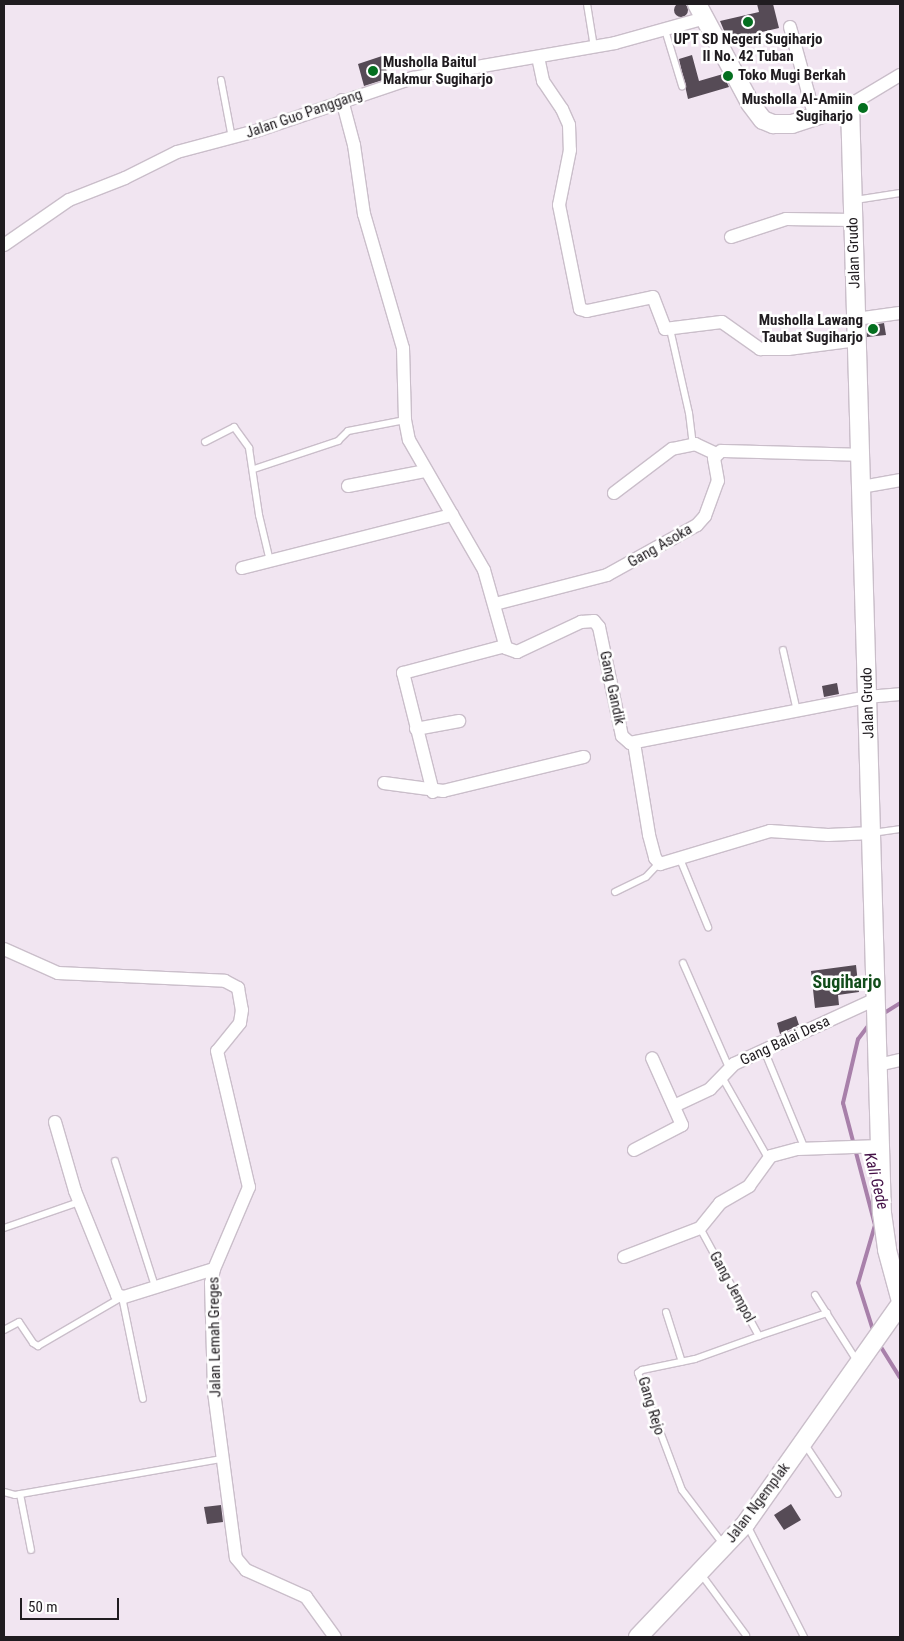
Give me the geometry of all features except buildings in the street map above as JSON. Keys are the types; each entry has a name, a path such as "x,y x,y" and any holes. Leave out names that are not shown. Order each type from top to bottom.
{"street":[{"name":"Jalan Guo Panggang","path":"4,245 68,200 125,178 167,156 232,138 342,100 440,72 594,47 666,30 701,11"},
{"path":"701,11 761,118 782,125 815,118 850,105 900,74"},
{"path":"790,27 815,118"},
{"path":"538,57 543,81 562,109 569,125 570,150 559,205 579,306 587,311 653,297 663,327 670,329 722,322 756,347 766,350 857,340"},
{"path":"342,100 354,145 364,214 403,348 405,420 409,440 484,570 495,604 505,646 403,673 416,729 434,792"},
{"name":"Jalan Grudo","path":"850,105 883,1231 900,1298"},
{"path":"731,237 786,219 854,220"},
{"path":"856,319 900,313"},
{"path":"614,493 667,451 692,444 716,454 726,450 809,456 860,455"},
{"name":"Gang Asoka","path":"495,604 607,575 697,525 705,516 718,481 716,454"},
{"path":"348,486 425,470"},
{"path":"861,487 900,480"},
{"path":"242,568 452,515"},
{"name":"Gang Gandik","path":"505,646 517,652 581,622 594,621 599,627 623,738 634,743 868,697 900,694"},
{"path":"416,729 459,721"},
{"path":"634,743 649,835 659,863 680,859 770,831 834,835 872,833"},
{"path":"384,783 434,792 474,785 584,757"},
{"path":"4,949 58,973 225,981 238,988 242,1010 240,1023 217,1050 249,1187 214,1269"},
{"name":"Gang Balai Desa","path":"674,1106 710,1089 726,1072 764,1050 877,1004"},
{"path":"634,1150 681,1127 674,1106 652,1058"},
{"path":"878,1065 900,1060"},
{"path":"55,1122 79,1202 116,1293 122,1297"},
{"path":"624,1257 700,1228 720,1203 749,1186 768,1158 805,1149 880,1146"},
{"name":"Jalan Lemah Greges","path":"122,1297 214,1269 211,1283 213,1364 231,1539 238,1562 251,1573 306,1597 336,1637"},
{"name":"Jalan Ngemplak","path":"641,1636 701,1574 746,1523 900,1305"}],"lane":[{"path":"587,4 594,47"},
{"path":"666,30 682,86"},
{"path":"221,80 232,138"},
{"path":"853,201 900,194"},
{"path":"670,329 690,413 692,444"},
{"path":"254,469 338,441 346,431 405,420"},
{"path":"205,442 235,428 251,452 259,515 270,561"},
{"path":"783,650 797,711"},
{"path":"872,833 900,828"},
{"path":"680,859 708,927"},
{"path":"615,892 646,877 659,863"},
{"path":"683,963 726,1072 768,1158"},
{"path":"764,1050 805,1149"},
{"path":"115,1160 155,1286"},
{"path":"4,1228 79,1202"},
{"name":"Gang Jempol","path":"700,1228 758,1336 827,1314"},
{"path":"815,1295 862,1361"},
{"path":"4,1330 18,1322 38,1346 122,1297 143,1399"},
{"path":"666,1312 682,1362"},
{"name":"Gang Rejo","path":"725,1547 682,1490 639,1376 642,1370 682,1362 758,1336"},
{"path":"804,1442 838,1494"},
{"path":"4,1492 20,1494 222,1458"},
{"path":"20,1494 31,1550"},
{"path":"746,1523 804,1637"},
{"path":"701,1574 746,1635"}],"waterway":[{"name":"Kali Gede","path":"881,1015 900,1003"},
{"name":"Kali Gede","path":"871,1022 858,1039 843,1103 875,1225 858,1283 874,1333"},
{"name":"Kali Gede","path":"879,1344 900,1377"}],"place":[{"name":"UPT SD Negeri Sugiharjo II No. 42 Tuban","path":"748,22"},
{"name":"Musholla Baitul Makmur Sugiharjo","path":"373,71"},
{"name":"Toko Mugi Berkah","path":"728,76"},
{"name":"Musholla Al-Amiin Sugiharjo","path":"863,108"},
{"name":"Musholla Lawang Taubat Sugiharjo","path":"873,329"}],"district":[{"name":"Sugiharjo","path":"847,982"}]}
